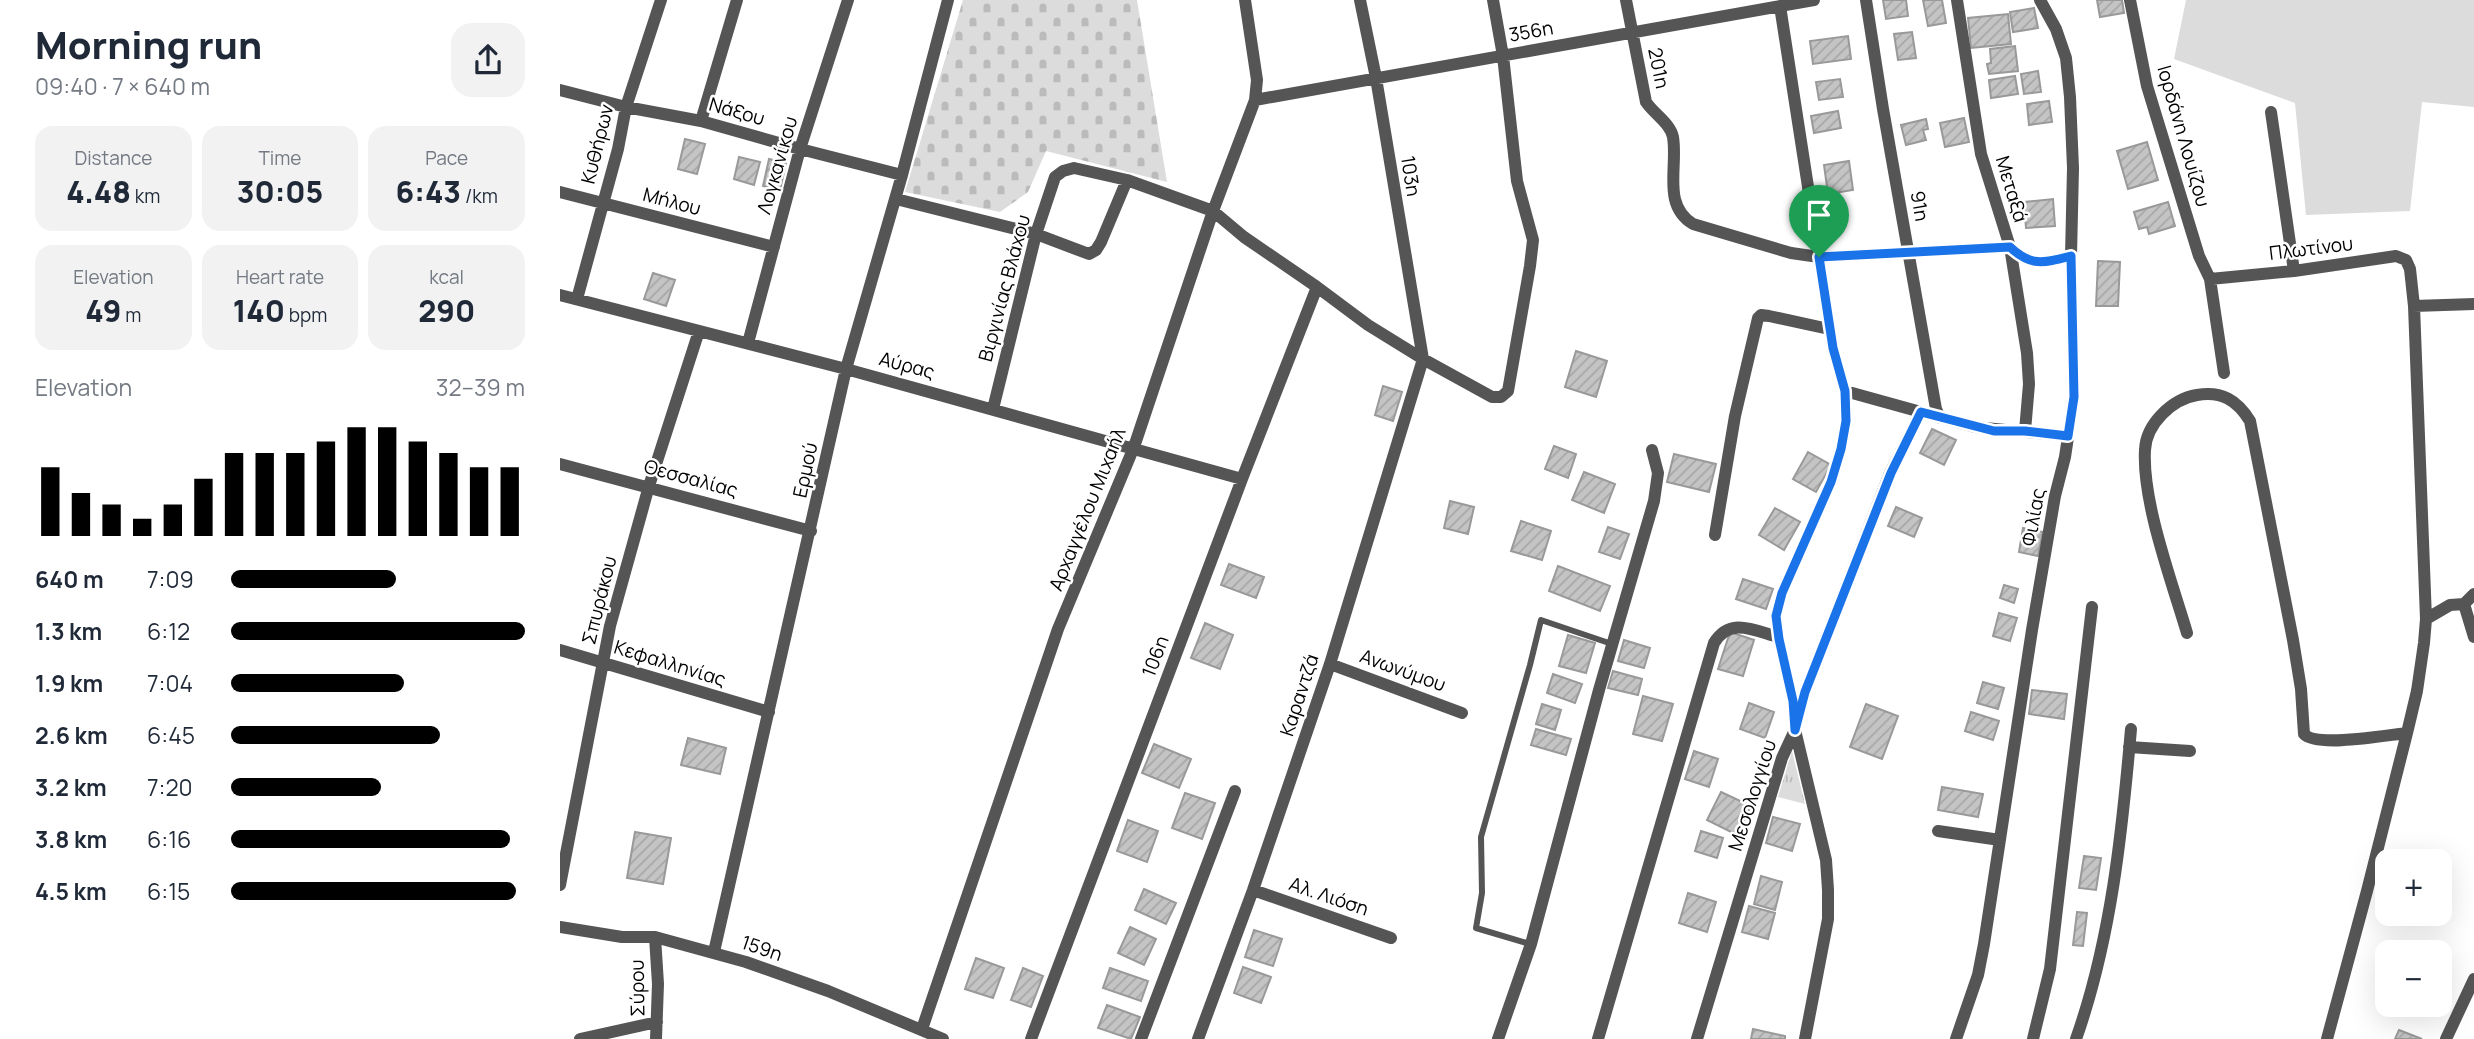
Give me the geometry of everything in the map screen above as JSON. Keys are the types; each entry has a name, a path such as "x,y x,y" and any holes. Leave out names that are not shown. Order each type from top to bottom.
{"street":[{"name":"Κυθήρων","path":"577,299 618,149 626,107 661,0"},
{"path":"701,121 737,0"},
{"name":"Λογκανίκου","path":"748,343 800,149 848,0"},
{"name":"Ερμού","path":"714,952 846,369 896,199 948,0"},
{"name":"Αρχαγγέλου Μιχαήλ","path":"922,1029 1058,629 1134,447 1213,211 1255,100 1257,80 1245,0"},
{"name":"103η","path":"1360,0 1376,78 1423,359"},
{"path":"896,199 1036,234 1089,254 1101,242 1127,180 1213,211 1244,237 1368,326 1492,397 1501,397 1508,391 1511,381 1533,240 1517,181 1503,55 1493,0"},
{"name":"201η","path":"1626,0 1646,102 1653,113 1667,125 1673,138 1673,193 1682,217 1702,228 1791,253 1819,257"},
{"name":"356η","path":"1255,100 1814,0"},
{"name":"91η","path":"1867,0 1883,109 1936,409 1940,418"},
{"name":"Μεταξά","path":"1957,0 1982,154 2010,247 2027,353 2029,384 2025,431"},
{"name":"Φιλίας","path":"1956,1039 1978,975 2034,617 2074,397 2070,97 2066,58 2056,29 2040,0"},
{"name":"Ιορδάνη Λουίζου","path":"2130,0 2147,86 2199,256 2210,279 2224,373"},
{"path":"1780,6 1829,329 1845,391 1846,421 1831,482 1782,593 1776,616 1793,701 1795,730 1826,860 1828,919 1805,1039"},
{"name":"Νάξου","path":"560,90 626,107 701,121 902,175"},
{"path":"2271,112 2294,271"},
{"name":"Βιργινίας Βλάχου","path":"993,409 1036,234 1055,177 1074,168 1127,180"},
{"name":"Μήλου","path":"560,192 774,247"},
{"path":"1819,257 2010,247 2021,257 2035,262 2071,256"},
{"name":"Πλωτίνου","path":"2210,279 2294,271 2396,256 2406,260 2410,269 2414,306"},
{"name":"106η","path":"1031,1039 1242,478 1317,287"},
{"name":"Αύρας","path":"560,295 846,369 1242,478"},
{"path":"2327,1039 2417,691 2426,619 2414,306 2474,304"},
{"path":"1715,535 1735,416 1758,317 1769,316 1829,329"},
{"name":"Σπυράκου","path":"560,885 610,626 649,486 699,331"},
{"name":"Καραντζά","path":"1198,1039 1253,890 1330,664 1423,359"},
{"path":"1845,391 1994,431 2068,436"},
{"path":"2187,633 2147,489 2145,449 2149,431 2161,415 2185,397 2209,393 2228,397 2241,407 2250,421 2293,639 2301,689 2304,734 2314,740 2407,733"},
{"name":"Μεσολογγίου","path":"1697,1039 1782,758 1795,730 1805,692 1886,484 1921,412"},
{"path":"1497,1039 1531,944 1612,644 1654,501 1658,474 1652,450"},
{"name":"Θεσσαλίας","path":"560,464 811,531"},
{"path":"2426,619 2450,605 2464,604 2474,594"},
{"path":"2464,604 2474,637"},
{"path":"2033,1039 2050,969 2092,607"},
{"path":"1598,1039 1714,643 1721,631 1730,627 1778,636"},
{"name":"Κεφαλληνίας","path":"560,650 769,712"},
{"name":"Ανωνύμου","path":"1330,664 1462,713"},
{"path":"2076,1039 2096,971 2108,909 2131,729"},
{"path":"2129,747 2190,751"},
{"path":"1141,1039 1235,791"},
{"path":"1938,831 2000,840"},
{"name":"Αλ. Λιόση","path":"1253,890 1391,938"},
{"name":"159η","path":"560,927 622,937 655,937 714,952 817,988 943,1039"},
{"name":"Σύρου","path":"655,937 656,1039"},
{"path":"2446,1039 2474,979"},
{"path":"580,1039 657,1022"}],"lane":[{"path":"1531,944 1476,928 1482,893 1481,837 1497,776 1541,620 1612,644"}],"green space":[{"path":"963,0 1137,0 1167,182 1046,151 1028,192 1000,212 905,192"},
{"path":"2186,0 2474,0 2474,107 2422,102 2410,211 2306,215 2295,103 2174,59"},
{"path":"1792,751 1805,804 1778,797"}],"building":[{"path":"1883,0 1906,0 1908,16 1886,19"},
{"path":"1923,0 1942,0 1946,23 1928,26"},
{"path":"2097,0 2122,0 2124,13 2100,17"},
{"path":"2034,8 2038,28 2013,32 2010,12"},
{"path":"2008,14 2011,44 1971,48 1968,18"},
{"path":"1912,32 1916,58 1898,60 1894,34"},
{"path":"1848,36 1851,59 1813,64 1810,41"},
{"path":"2015,46 2018,71 1989,74 1987,64 1991,63 1990,49"},
{"path":"2038,71 2041,92 2024,94 2021,74"},
{"path":"2015,76 2018,94 1991,98 1989,80"},
{"path":"1840,79 1843,97 1819,100 1816,82"},
{"path":"2049,101 2052,122 2029,125 2027,104"},
{"path":"1838,111 1841,128 1814,133 1811,116"},
{"path":"1964,118 1969,142 1945,147 1940,123"},
{"path":"1926,119 1928,129 1923,130 1926,140 1906,145 1901,125"},
{"path":"685,139 705,144 697,174 678,169"},
{"path":"2147,142 2158,180 2128,189 2117,151"},
{"path":"739,157 760,162 754,185 734,179"},
{"path":"769,159 786,163 780,190 763,186"},
{"path":"1849,161 1853,190 1828,194 1824,165"},
{"path":"2053,199 2055,226 2026,228 2024,202"},
{"path":"2168,202 2175,226 2149,234 2147,227 2139,229 2134,212"},
{"path":"2098,261 2120,262 2118,306 2096,306"},
{"path":"653,273 675,280 666,306 644,299"},
{"path":"1576,351 1607,361 1596,397 1565,387"},
{"path":"1383,386 1402,392 1393,421 1375,415"},
{"path":"1932,429 1956,440 1944,465 1920,453"},
{"path":"1554,446 1576,454 1568,478 1545,469"},
{"path":"1808,452 1831,465 1816,492 1793,479"},
{"path":"1674,454 1716,464 1709,492 1667,482"},
{"path":"1584,472 1615,484 1604,513 1572,500"},
{"path":"1450,501 1474,507 1468,534 1444,528"},
{"path":"1896,507 1922,518 1914,537 1888,526"},
{"path":"1775,508 1800,522 1784,550 1759,535"},
{"path":"1521,521 1551,531 1542,560 1511,551"},
{"path":"1608,527 1629,534 1620,559 1599,552"},
{"path":"2023,528 2043,532 2038,556 2019,552"},
{"path":"1229,564 1264,577 1256,598 1221,585"},
{"path":"1558,566 1610,586 1600,611 1549,591"},
{"path":"1743,579 1773,589 1766,609 1736,599"},
{"path":"2004,585 2018,589 2014,603 2000,598"},
{"path":"1999,613 2017,618 2010,641 1993,636"},
{"path":"1205,623 1233,635 1220,669 1191,658"},
{"path":"1730,632 1754,640 1743,676 1718,669"},
{"path":"1568,635 1595,643 1586,673 1559,666"},
{"path":"1624,640 1650,648 1644,668 1618,661"},
{"path":"1613,671 1642,679 1638,695 1608,688"},
{"path":"1553,674 1582,684 1575,703 1547,693"},
{"path":"1983,682 2004,688 1998,709 1977,703"},
{"path":"2032,690 2067,694 2064,719 2029,714"},
{"path":"1643,696 1673,704 1662,741 1633,734"},
{"path":"1749,703 1774,712 1765,738 1740,729"},
{"path":"1542,704 1561,710 1555,730 1536,724"},
{"path":"1866,704 1898,716 1882,759 1850,747"},
{"path":"1971,712 1999,721 1993,740 1965,731"},
{"path":"1536,729 1571,739 1566,755 1531,745"},
{"path":"688,738 726,748 720,774 681,765"},
{"path":"1154,744 1191,759 1179,788 1142,773"},
{"path":"1694,751 1718,759 1709,787 1685,779"},
{"path":"1942,787 1983,794 1978,817 1938,810"},
{"path":"1721,792 1751,806 1737,835 1707,820"},
{"path":"1185,793 1215,803 1202,839 1172,828"},
{"path":"1773,817 1800,824 1792,851 1766,843"},
{"path":"1128,820 1158,831 1147,862 1117,851"},
{"path":"1701,831 1723,838 1717,858 1695,851"},
{"path":"635,832 671,838 663,884 627,878"},
{"path":"2084,856 2101,858 2096,890 2079,888"},
{"path":"1761,876 1782,882 1775,910 1754,904"},
{"path":"1144,889 1176,903 1166,924 1135,910"},
{"path":"1688,893 1716,902 1707,932 1679,923"},
{"path":"1749,906 1775,913 1768,939 1742,932"},
{"path":"2077,912 2087,913 2083,946 2073,945"},
{"path":"1130,927 1156,939 1144,965 1118,953"},
{"path":"1254,930 1282,939 1273,966 1245,957"},
{"path":"976,958 1004,968 993,998 965,989"},
{"path":"1243,967 1271,977 1261,1003 1234,993"},
{"path":"1023,968 1043,976 1031,1007 1011,1000"},
{"path":"1110,968 1148,981 1141,1001 1103,988"},
{"path":"1107,1005 1140,1017 1131,1039 1098,1028"},
{"path":"1753,1029 1785,1036 1785,1039 1751,1039"},
{"path":"2399,1030 2422,1039 2395,1039"}],"route":[{"path":"2010,247 2021,257 2035,262 2071,256 2074,397 2068,436 1994,431 1921,412 1891,473 1805,692 1795,730 1793,701 1776,616 1782,593 1831,482 1846,421 1845,391 1833,348 1819,257 2010,247"}]}
